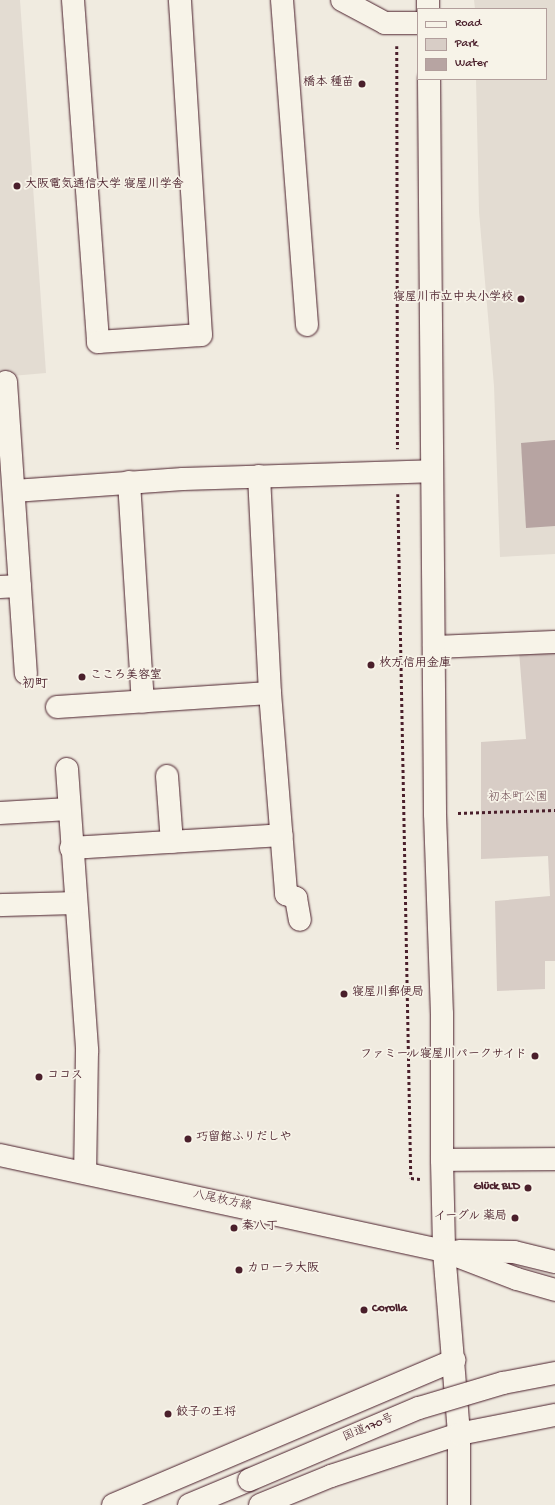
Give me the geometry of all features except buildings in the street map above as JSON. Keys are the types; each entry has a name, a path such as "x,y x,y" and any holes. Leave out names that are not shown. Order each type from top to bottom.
{"main road":[{"path":"73,0 98,342 201,336 180,0"},
{"path":"282,0 308,324"},
{"path":"342,0 385,23 417,23"},
{"path":"429,80 435,814 442,1014 442,1160 444,1251 459,1434 459,1505"},
{"path":"6,382 10,500 10,586 26,673"},
{"path":"10,500 129,482 258,476 431,471"},
{"path":"258,476 270,693 286,894 296,898 300,920"},
{"path":"129,482 143,702"},
{"path":"434,647 555,642"},
{"path":"57,707 270,693"},
{"path":"67,769 71,848 87,1051 85,1172"},
{"path":"167,776 172,842"},
{"path":"0,813 69,809"},
{"path":"71,848 282,835"},
{"path":"0,905 75,903"},
{"name":"八尾枚方線","path":"0,1155 85,1172 444,1251 517,1279 555,1290"},
{"path":"442,1160 555,1159"},
{"name":"八尾枚方線","path":"444,1251 514,1252 555,1262"},
{"path":"113,1505 454,1360"},
{"name":"国道170号","path":"189,1505 420,1408 503,1383 555,1373"},
{"path":"260,1505 331,1476 459,1434 555,1415"}],"path":[{"path":"397,22 398,451"},
{"path":"398,491 411,1178 443,1183"},
{"path":"435,814 555,810"}],"shaded area":[{"name":"大阪電気通信大学 寝屋川学舎","path":"0,0 20,0 46,373 0,377"},
{"name":"寝屋川市立中央小学校","path":"474,0 555,0 555,554 500,557 494,386 479,212 476,80 547,80 547,8 475,8"}],"green space":[{"name":"初本町公園","path":"519,651 555,651 555,961 545,961 545,989 497,991 495,901 550,896 548,856 481,859 481,742 526,739"}],"water":[{"path":"555,440 555,526 526,528 521,443"}],"place":[{"name":"橋本 種苗","path":"362,84"},
{"name":"大阪電気通信大学 寝屋川学舎","path":"17,186"},
{"name":"寝屋川市立中央小学校","path":"521,299"},
{"name":"枚方信用金庫","path":"371,665"},
{"name":"こころ美容室","path":"82,677"},
{"name":"寝屋川郵便局","path":"344,994"},
{"name":"ファミール寝屋川パークサイド","path":"535,1056"},
{"name":"ココス","path":"39,1077"},
{"name":"巧留館ふりだしや","path":"188,1139"},
{"name":"Glück BLD","path":"528,1188"},
{"name":"イーグル 薬局","path":"515,1218"},
{"name":"秦八丁","path":"234,1228"},
{"name":"カローラ大阪","path":"239,1270"},
{"name":"Corolla","path":"364,1310"},
{"name":"餃子の王将","path":"168,1414"}],"district":[{"name":"初町","path":"35,685"}]}
